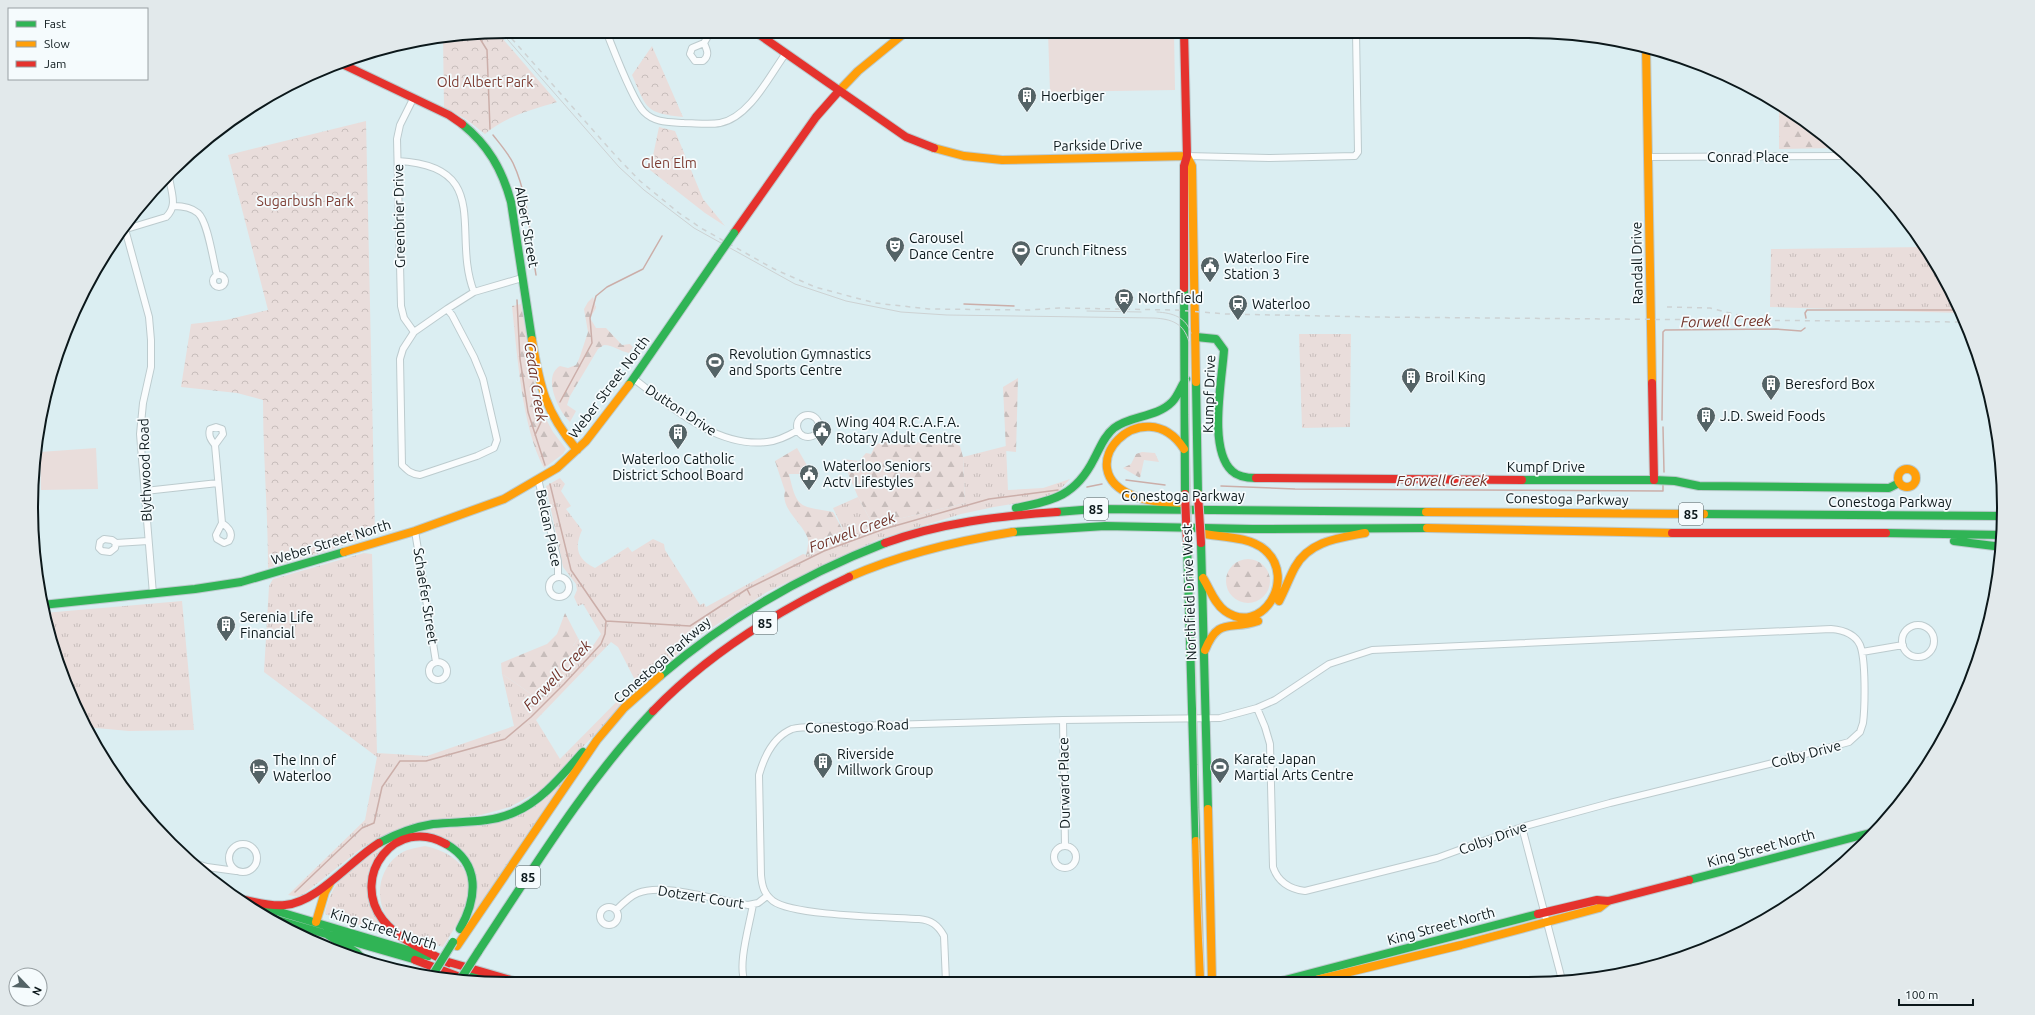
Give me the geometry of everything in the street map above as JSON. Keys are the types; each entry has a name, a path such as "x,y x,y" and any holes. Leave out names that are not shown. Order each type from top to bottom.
{"main road":[{"name":"Parkside Drive","path":"764,38 906,137 934,149 954,155 1002,160 1187,156"},
{"name":"Weber Street North","path":"48,604 221,586 259,577 415,530 504,499 557,468 577,450 603,421 634,379 816,117 858,71 898,38"},
{"name":"Northfield Drive West","path":"1184,38 1187,156 1184,166 1183,239 1186,379 1184,449 1200,977"},
{"name":"Randall Drive","path":"1646,53 1654,480"},
{"name":"Albert Street","path":"349,66 413,99 449,115 482,140 498,164 507,183 511,202 532,345 539,382 545,402 556,423 577,450"},
{"name":"Northfield Drive West","path":"1187,156 1192,166 1198,494 1203,578 1212,977"},
{"path":"1183,239 1193,233"},
{"path":"1184,298 1195,297"},
{"name":"Kumpf Drive","path":"1196,337 1216,339 1224,350 1219,400 1222,451 1227,466 1233,472 1243,477 1281,479 1654,480 1675,481 1699,486 1852,488 1889,488 1899,483"},
{"path":"946,527 966,518 1046,502 1063,496 1076,486 1087,472 1102,442 1113,429 1130,419 1158,412 1166,408 1177,396 1186,379"},
{"path":"1184,449 1175,437 1164,431 1140,426 1128,430 1112,445 1107,458 1108,472 1120,489 1136,497 1247,509"},
{"name":"Conestoga Parkway","path":"439,972 455,944 613,719 687,652 722,625 775,592 822,568 925,531 1030,513 1094,509 1997,516"},
{"path":"1142,527 1232,538 1254,544 1266,551 1273,558 1280,578 1276,594 1268,606 1256,615 1244,616 1230,614 1221,607 1213,598 1203,578"},
{"name":"85","path":"463,975 578,801 632,734 666,698 705,664 791,606 832,585 889,561 954,543 1006,534 1055,528 1397,528 1520,531 1996,536"},
{"path":"1205,650 1212,633 1219,628 1255,622 1271,612 1280,599 1298,562 1308,550 1335,538 1397,528"},
{"path":"1896,534 1995,546"},
{"path":"252,901 281,906 292,905 318,890 342,869 373,846 406,831 434,824 485,820 514,812 538,798 613,719"},
{"name":"King Street North","path":"1296,977 1546,912 1597,900 1608,901 1863,835"},
{"path":"435,971 455,944 467,919 472,904 473,881 466,861 452,846 432,836 411,836 393,844 382,855 374,869 370,885 373,902 384,922 399,934 449,963"},
{"path":"316,922 325,892 330,882 342,869"},
{"name":"King Street North","path":"1328,977 1548,922 1599,908 1608,901"},
{"name":"King Street North","path":"258,905 498,977"},
{"name":"King Street North","path":"290,923 467,975"},
{"path":"325,933 350,949"},
{"path":"466,975 478,952"},
{"path":"415,960 450,973"}],"street":[{"path":"609,38 643,111 653,118 666,122 720,123 738,116 749,106 786,53"},
{"path":"704,43 707,38"},
{"name":"Parkside Drive","path":"1187,156 1269,158 1354,156 1358,152 1356,38"},
{"name":"Greenbrier Drive","path":"413,99 400,125 397,139 401,306 404,318 414,332"},
{"name":"Conrad Place","path":"1649,157 1838,156"},
{"path":"398,161 439,169 448,176 458,190 464,205 468,269 474,292"},
{"path":"131,228 166,217 174,206 170,183"},
{"path":"174,206 191,209 198,214 204,222 217,275"},
{"name":"Blythwood Road","path":"125,235 149,317 151,340 150,367 143,403 140,434 153,594"},
{"path":"447,309 452,315 474,357 483,379 498,440 494,448 489,451 420,475 409,472 402,465 400,359 403,349 414,332 447,309 474,292 522,278"},
{"name":"Dutton Drive","path":"634,379 680,412 714,432 733,441 768,442 781,439 798,430"},
{"path":"215,445 222,523"},
{"name":"Belcan Place","path":"538,479 558,561 558,577"},
{"path":"145,491 218,483"},
{"name":"Schaefer Street","path":"415,530 436,662"},
{"path":"116,543 148,541"},
{"path":"1920,625 1928,628 1934,638 1934,645 1924,656 1915,657 1910,655 1903,645 1905,632 1914,626 1920,625"},
{"path":"1193,718 1220,718 1257,708 1275,700 1329,664 1372,650 1831,629 1846,632 1854,638 1862,652 1903,645"},
{"name":"Colby Drive","path":"1257,708 1266,727 1270,744 1273,867 1277,877 1290,887 1305,891 1437,858 1522,827 1610,802 1773,763 1849,742 1860,732 1863,724 1862,652"},
{"name":"Conestogo Road","path":"767,896 763,888 761,875 759,775 763,760 771,747 792,729 817,726 1193,718"},
{"name":"Durward Place","path":"1063,720 1064,846"},
{"path":"1522,827 1546,912 1561,976"},
{"path":"206,867 238,872 250,871 257,863 258,858 255,849 246,844 238,844 233,847 228,856 230,865 238,872"},
{"name":"Dotzert Court","path":"616,910 636,893 651,889 665,889 745,904 753,904 767,896"},
{"path":"767,896 780,905 794,910 919,918 932,922 941,930 944,936 946,977"},
{"path":"743,977 742,964 753,904"}],"green space":[{"name":"Old Albert Park","path":"502,38 557,102 510,118 485,134 467,120 444,107 443,42 477,39"},
{"path":"1048,38 1174,38 1175,90 1050,92"},
{"name":"Glen Elm","path":"652,46 683,117 661,114 649,107 641,95 632,75"},
{"path":"1779,111 1813,135 1829,148 1779,149"},
{"name":"Sugarbush Park","path":"366,121 375,534 330,550 268,568 263,400 237,393 181,387 191,324 226,320 268,310 228,155"},
{"name":"Glen Elm","path":"659,127 675,131 703,199 725,226 705,213 650,170"},
{"path":"1918,247 1949,300 1954,313 1770,307 1771,249"},
{"path":"593,297 596,308 590,318 596,328 606,328 622,345 630,344 633,347 629,353 607,345 604,345 598,349 570,396 567,405 576,411 570,422 565,417 557,402 552,385 552,377 560,366 568,368 576,365 588,332 584,309"},
{"path":"521,304 539,406 553,432 566,449 563,454 544,468 530,432 522,390 512,306"},
{"path":"1299,334 1351,334 1350,427 1302,428"},
{"path":"1018,378 1016,452 1006,451 1003,387"},
{"path":"883,440 929,443 949,441 960,446 963,457 965,503 873,525 858,497 842,459 859,461 866,453 871,454 875,446"},
{"path":"1006,446 1008,490 1043,488 1070,479 1058,492 1043,499 961,514 877,540 767,592 693,640 640,688 541,790 510,807 481,815 418,824 390,832 362,848 300,897 288,895 365,820 377,757 264,672 269,586 273,579 364,553 372,554 377,753 427,756 514,726 502,674 540,700 578,638 586,652 590,650 601,634 583,604 578,606 574,597 577,590 576,584 563,567 546,486 560,478 565,484 561,491 571,506 566,509 582,530 578,542 578,548 584,561 595,568 628,547 632,552 653,539 664,544 665,550 700,605 704,603 706,607 803,554 807,555 847,538 833,508 858,497 873,525 965,503 963,457","holes":["611,642 618,647 636,682 560,759 536,720"]},
{"path":"96,448 98,489 41,490 41,452"},
{"path":"797,448 812,474 789,474 797,500 806,507 833,512 847,538 806,555 808,539 802,527 786,504 784,498 785,491 775,461"},
{"path":"1142,452 1155,453 1159,462 1144,460 1140,478 1123,468 1131,464 1136,454"},
{"path":"1244,559 1252,559 1257,560 1264,565 1269,572 1269,590 1264,597 1257,602 1244,603 1236,600 1229,593 1226,585 1226,577 1229,569 1236,562"},
{"path":"182,601 194,730 129,731 93,728 86,715 63,658 50,612"},
{"path":"565,613 578,638 573,646 578,656 540,700 502,674 501,663 547,644 557,634"},
{"path":"568,775 476,912 474,910 466,855 414,832 488,823"},
{"path":"393,841 367,887 393,936 325,914 334,888 341,878 359,862"},
{"path":"425,846 443,852 458,862 468,877 470,886 470,896 466,908 443,947 431,943 412,933 404,932 398,929 386,914 380,897 382,879 385,870 390,863 403,852"}],"waterway":[{"name":"Cedar Creek","path":"480,39 487,50 490,129"},
{"name":"Cedar Creek","path":"493,135 511,159 518,176 526,204 536,275"},
{"path":"560,402 592,343 590,318 596,296 607,287 643,269 662,236"},
{"name":"Cedar Creek","path":"517,300 520,359 528,412 545,465"},
{"path":"964,304 1014,306"},
{"name":"Forwell Creek","path":"1806,318 1805,313 1807,310 1953,310"},
{"name":"Forwell Creek","path":"1662,420 1663,332 1665,330 1776,329 1801,331 1805,328"},
{"path":"535,435 541,422"},
{"name":"Forwell Creek","path":"1663,427 1664,472"},
{"name":"Forwell Creek","path":"1126,480 1165,485"},
{"name":"Cedar Creek","path":"550,484 571,570 606,621"},
{"name":"Forwell Creek","path":"1087,487 1102,484"},
{"name":"Forwell Creek","path":"1221,486 1295,489 1663,491 1663,485"},
{"name":"Forwell Creek","path":"606,621 690,626 747,589 824,551 884,529 989,499 1058,490"},
{"name":"Forwell Creek","path":"747,589 750,595"},
{"name":"Forwell Creek","path":"295,892 362,828 374,823 382,787 400,761 426,761 505,739 531,717 601,644 605,634 606,621"}],"tram line":[{"path":"506,38 619,167 644,190 694,228 795,284 846,301 901,312 947,315 1154,318 1171,321 1176,323 1184,330 1189,342 1189,451 1195,634 1199,851 1205,977"},
{"path":"1087,311 1141,312"},
{"path":"1157,312 1168,313 1178,317 1186,323 1191,333"}],"railway":[{"path":"511,38 616,156 640,181 679,213 701,228 774,269 815,287 875,303 929,309 1029,310 1059,308 1176,310 1226,314 1375,317 1958,322"},
{"path":"1667,307 1710,308 1742,316"}],"traffic: fast":[{"path":"462,124 479,140 493,158 503,179 511,202 532,340"},
{"path":"718,256 734,233"},
{"path":"629,385 718,256"},
{"path":"1184,288 1185,494"},
{"path":"1196,337 1216,339 1224,350 1219,396 1218,431 1220,447 1225,461 1237,475 1256,478"},
{"path":"1016,508 1053,499 1071,488 1080,481 1094,459 1102,442 1114,428 1128,421 1151,414 1166,407 1174,400 1186,379"},
{"path":"1196,382 1198,494"},
{"path":"1522,480 1654,480 1675,481 1699,486 1889,488 1899,483"},
{"path":"1057,512 1094,509 1426,512"},
{"path":"1704,514 1997,516"},
{"path":"1013,532 1105,526 1252,529 1427,528"},
{"path":"1886,533 1996,535"},
{"path":"1954,541 1995,546"},
{"path":"660,676 712,635 767,600 824,569 885,543"},
{"path":"1187,543 1196,841"},
{"path":"1201,543 1208,809"},
{"path":"48,604 195,589 241,582 344,552"},
{"path":"478,952 582,797 628,739 653,711"},
{"path":"379,843 405,831 426,825 495,819 515,812 535,801 544,794 583,752"},
{"path":"1689,880 1863,835"},
{"path":"446,844 457,852 465,861 470,872 472,882 470,905 460,929"},
{"path":"263,907 428,956"},
{"path":"1296,977 1538,914"},
{"path":"291,924 420,961"},
{"path":"325,933 353,950"},
{"path":"435,971 453,942"},
{"path":"463,975 478,952"},
{"path":"466,974 470,975"}],"traffic: slow":[{"path":"838,92 858,71 898,38"},
{"path":"1646,53 1652,383"},
{"path":"934,148 964,156 1002,160 1187,156"},
{"path":"1187,156 1192,166 1196,382"},
{"path":"532,340 541,386 551,411 566,436 577,450"},
{"path":"344,552 415,531 504,499 557,468 586,441 629,385"},
{"path":"1182,503 1152,501 1134,496 1115,484 1107,469 1109,453 1118,440 1132,430 1150,427 1168,432 1184,449"},
{"path":"1903,469 1911,469 1916,474 1916,478 1914,485 1911,487 1903,487 1898,482 1898,474 1903,469"},
{"path":"1426,512 1704,514"},
{"path":"1427,528 1672,533"},
{"path":"849,577 930,549 1013,532"},
{"path":"1279,601 1295,567 1308,551 1316,546 1335,539 1365,533"},
{"path":"1203,578 1221,608 1238,617 1251,617 1262,611 1271,601 1276,589 1278,575 1274,562 1265,550 1252,542 1236,538 1204,534"},
{"path":"1205,650 1210,639 1215,633 1226,626 1248,624 1258,621"},
{"path":"457,946 597,740 624,708 660,676"},
{"path":"1208,809 1212,977"},
{"path":"1196,841 1200,977"},
{"path":"316,922 325,892 330,883"},
{"path":"1329,977 1461,945 1599,908 1608,901"}],"traffic: jam":[{"path":"764,38 906,137 934,148"},
{"path":"1184,38 1187,156 1184,166 1184,288"},
{"path":"348,67 449,115 462,124"},
{"path":"734,233 816,117 838,92"},
{"path":"1652,383 1654,480"},
{"path":"1256,478 1522,480"},
{"path":"1185,494 1187,543"},
{"path":"1198,494 1201,543"},
{"path":"885,543 948,525 991,518 1057,512"},
{"path":"1672,533 1886,533"},
{"path":"653,711 674,690 745,635 796,604 849,577"},
{"path":"446,844 428,837 410,837 395,844 383,855 375,869 371,885 374,903 383,920 389,927 413,944 449,963"},
{"path":"254,902 285,905 297,902 310,896 322,889 368,850 379,843"},
{"path":"1538,914 1597,900 1608,901 1689,880"},
{"path":"415,960 450,973"},
{"path":"445,961 499,977"}],"place":[{"name":"Hoerbiger","path":"1027,113"},
{"name":"Carousel Dance Centre","path":"895,263"},
{"name":"Crunch Fitness","path":"1021,267"},
{"name":"Waterloo Fire Station 3","path":"1210,283"},
{"name":"Northfield","path":"1124,315"},
{"name":"Waterloo","path":"1238,321"},
{"name":"Revolution Gymnastics and Sports Centre","path":"715,379"},
{"name":"Broil King","path":"1411,394"},
{"name":"Beresford Box","path":"1771,401"},
{"name":"J.D. Sweid Foods","path":"1706,433"},
{"name":"Wing 404 R.C.A.F.A. Rotary Adult Centre","path":"822,447"},
{"name":"Waterloo Catholic District School Board","path":"678,450"},
{"name":"Waterloo Seniors Actv Lifestyles","path":"809,491"},
{"name":"Serenia Life Financial","path":"226,642"},
{"name":"Riverside Millwork Group","path":"823,779"},
{"name":"Karate Japan Martial Arts Centre","path":"1220,784"},
{"name":"The Inn of Waterloo","path":"259,785"}]}
